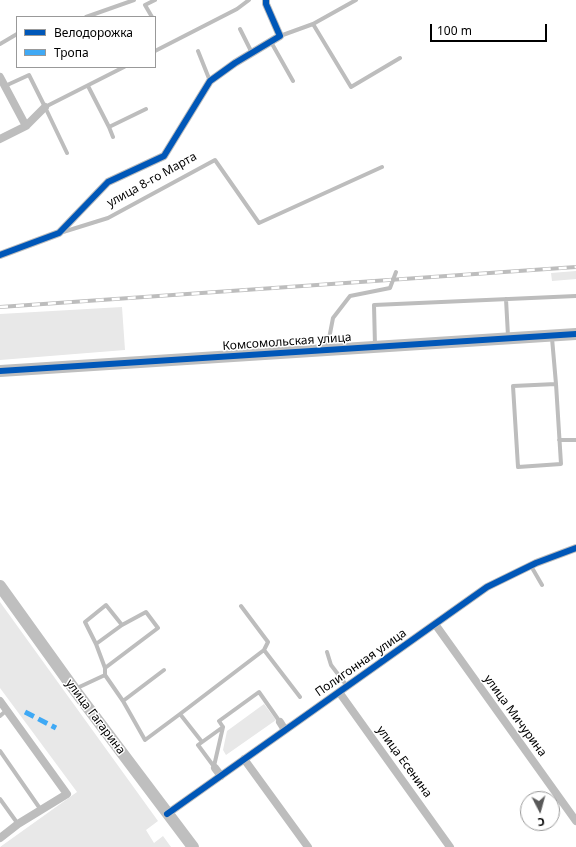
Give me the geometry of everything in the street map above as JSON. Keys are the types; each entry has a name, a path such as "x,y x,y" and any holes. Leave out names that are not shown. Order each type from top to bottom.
{"street":[{"path":"266,0 266,4 280,36"},
{"name":"улица 8-го Марта","path":"0,255 59,233 108,182 164,156 210,81 280,36"},
{"path":"0,77 26,126"},
{"path":"0,139 26,126 45,107"},
{"name":"Комсомольская улица","path":"0,371 576,334"},
{"name":"Полигонная улица","path":"167,814 487,587 530,565 576,548"},
{"name":"улица Гагарина","path":"0,586 74,689 193,847"},
{"name":"улица Мичурина","path":"435,624 576,821"},
{"name":"улица Есенина","path":"339,692 450,847"},
{"path":"0,701 3,713 67,794 18,824 0,838"},
{"path":"280,722 285,730"},
{"path":"244,759 308,847"},
{"path":"215,768 221,776"}],"lane":[{"path":"89,16 134,0"},
{"path":"141,0 151,16"},
{"path":"145,5 155,0"},
{"path":"156,50 237,9 249,0"},
{"path":"280,36 313,24 356,0"},
{"path":"313,24 351,87 400,58"},
{"path":"240,29 252,53"},
{"path":"0,44 16,35"},
{"path":"271,41 293,81"},
{"path":"198,51 210,81"},
{"path":"45,107 122,68"},
{"path":"5,86 29,75 67,153"},
{"path":"88,86 113,137"},
{"path":"109,127 146,109"},
{"name":"улица 8-го Марта","path":"59,233 108,218 215,160 259,223 382,167"},
{"path":"326,350 333,318 350,296 390,288 396,272"},
{"path":"375,347 374,306 576,296"},
{"path":"506,299 508,338"},
{"path":"552,335 556,384 561,464 518,467 513,386 556,384"},
{"path":"559,440 576,440"},
{"path":"530,565 542,585"},
{"path":"122,625 106,605 85,622 96,644 105,668 105,675 123,701 145,740 264,650 268,642 241,606"},
{"path":"96,644 122,625 146,612 158,628 105,668"},
{"path":"264,650 300,697"},
{"path":"327,652 330,665 348,686"},
{"path":"123,701 164,670"},
{"path":"74,689 105,675"},
{"path":"224,727 219,721 259,692 280,722"},
{"path":"180,714 202,742"},
{"path":"215,768 198,745 224,727"},
{"path":"215,768 224,727"},
{"path":"0,751 41,810"},
{"path":"0,799 18,824"}],"shaded area":[{"path":"576,271 576,279 552,281 551,273"},
{"path":"122,307 125,350 0,360 0,314"},
{"path":"0,602 158,821 146,830 154,843 163,836 171,847 0,847 77,792 0,688"},
{"path":"264,704 276,720 226,755 223,750 227,731"}],"railway":[{"path":"0,307 576,267"}],"marked path":[{"path":"25,712 56,728"}],"cycle path":[{"path":"0,255 59,233 108,182 164,156 210,81 235,63 280,36 266,4 266,0"},
{"path":"0,371 576,334"},
{"path":"167,814 487,587 536,563 576,548"}]}
